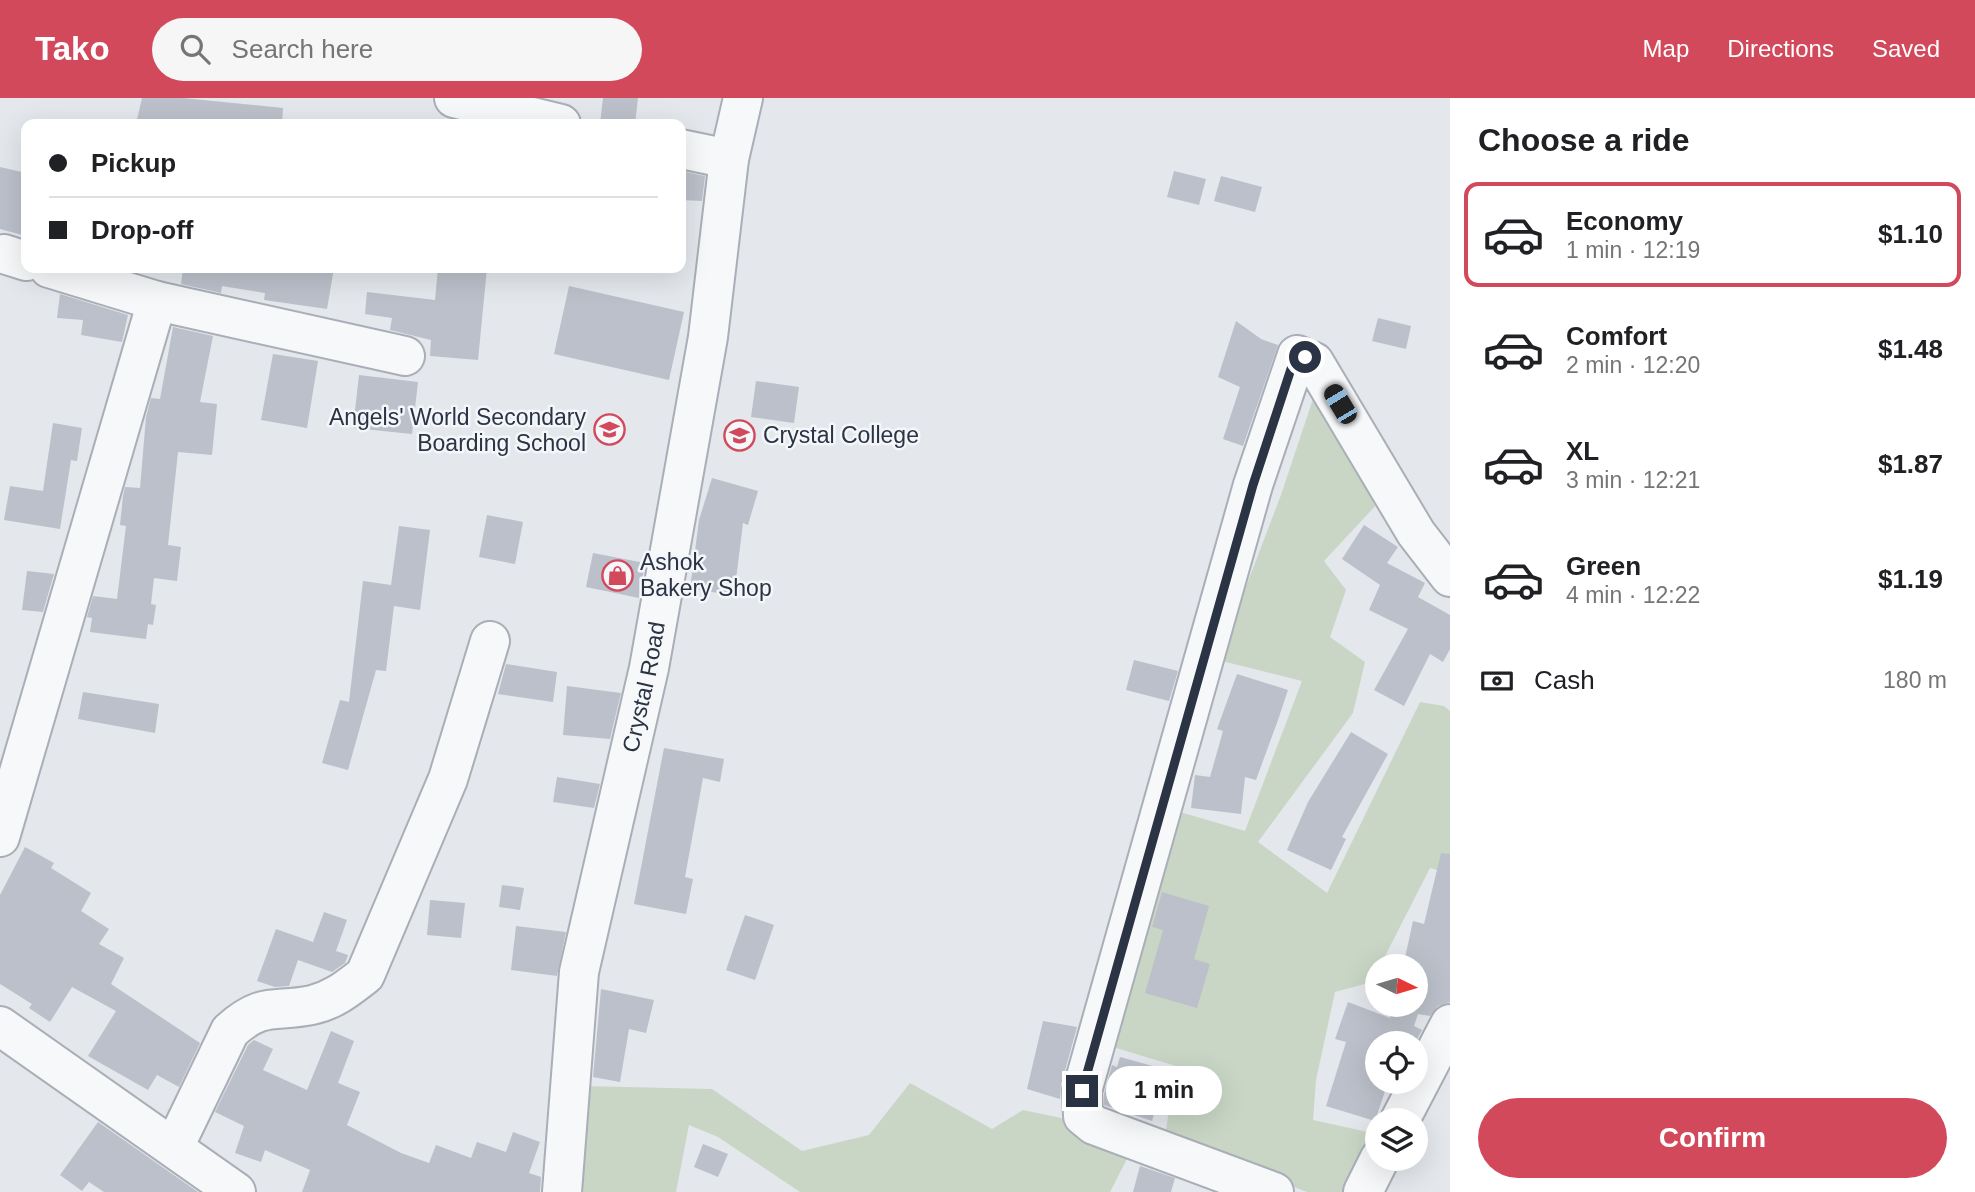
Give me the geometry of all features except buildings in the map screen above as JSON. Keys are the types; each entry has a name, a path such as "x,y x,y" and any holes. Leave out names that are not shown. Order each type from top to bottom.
{"street":[{"path":"454,98 540,119"},
{"name":"Crystal Road","path":"562,1192 579,972 649,668 708,337 729,159 743,98"},
{"path":"686,150 729,159"},
{"path":"65,273 157,301 405,356"},
{"path":"0,837 157,301"},
{"path":"1274,1192 1094,1125 1083,1116 1082,1091 1253,485 1297,355 1314,362 1416,533 1450,577"},
{"path":"174,1147 230,1031 245,1018 266,1008 311,1005 338,996 365,975 448,779 490,641"},
{"path":"1406,1108 1450,1024"},
{"path":"0,1026 236,1192"},
{"path":"1363,1192 1374,1171"}],"green space":[{"path":"1314,396 1379,502 1324,561 1346,590 1330,637 1365,662 1353,713 1258,842 1327,893 1420,702 1444,706 1450,711 1450,874 1430,868 1386,954 1365,954 1365,984 1335,992 1316,1080 1313,1120 1365,1131 1365,1159 1349,1192 1307,1192 1165,1136 1176,1066 1106,1045 1173,810 1245,831 1302,681 1218,660 1281,495"},
{"path":"910,1083 992,1129 1023,1110 1066,1119 1127,1159 1110,1192 800,1192 718,1137 689,1125 676,1192 574,1192 581,1086 712,1089 802,1151 869,1135"}],"place":[{"name":"Angels' World Secondary Boarding School","path":"609,430"},
{"name":"Crystal College","path":"740,435"},
{"name":"Ashok Bakery Shop","path":"617,575"}],"route":[{"path":"1082,1091 1253,485 1291,369 1297,355 1305,357"}]}
